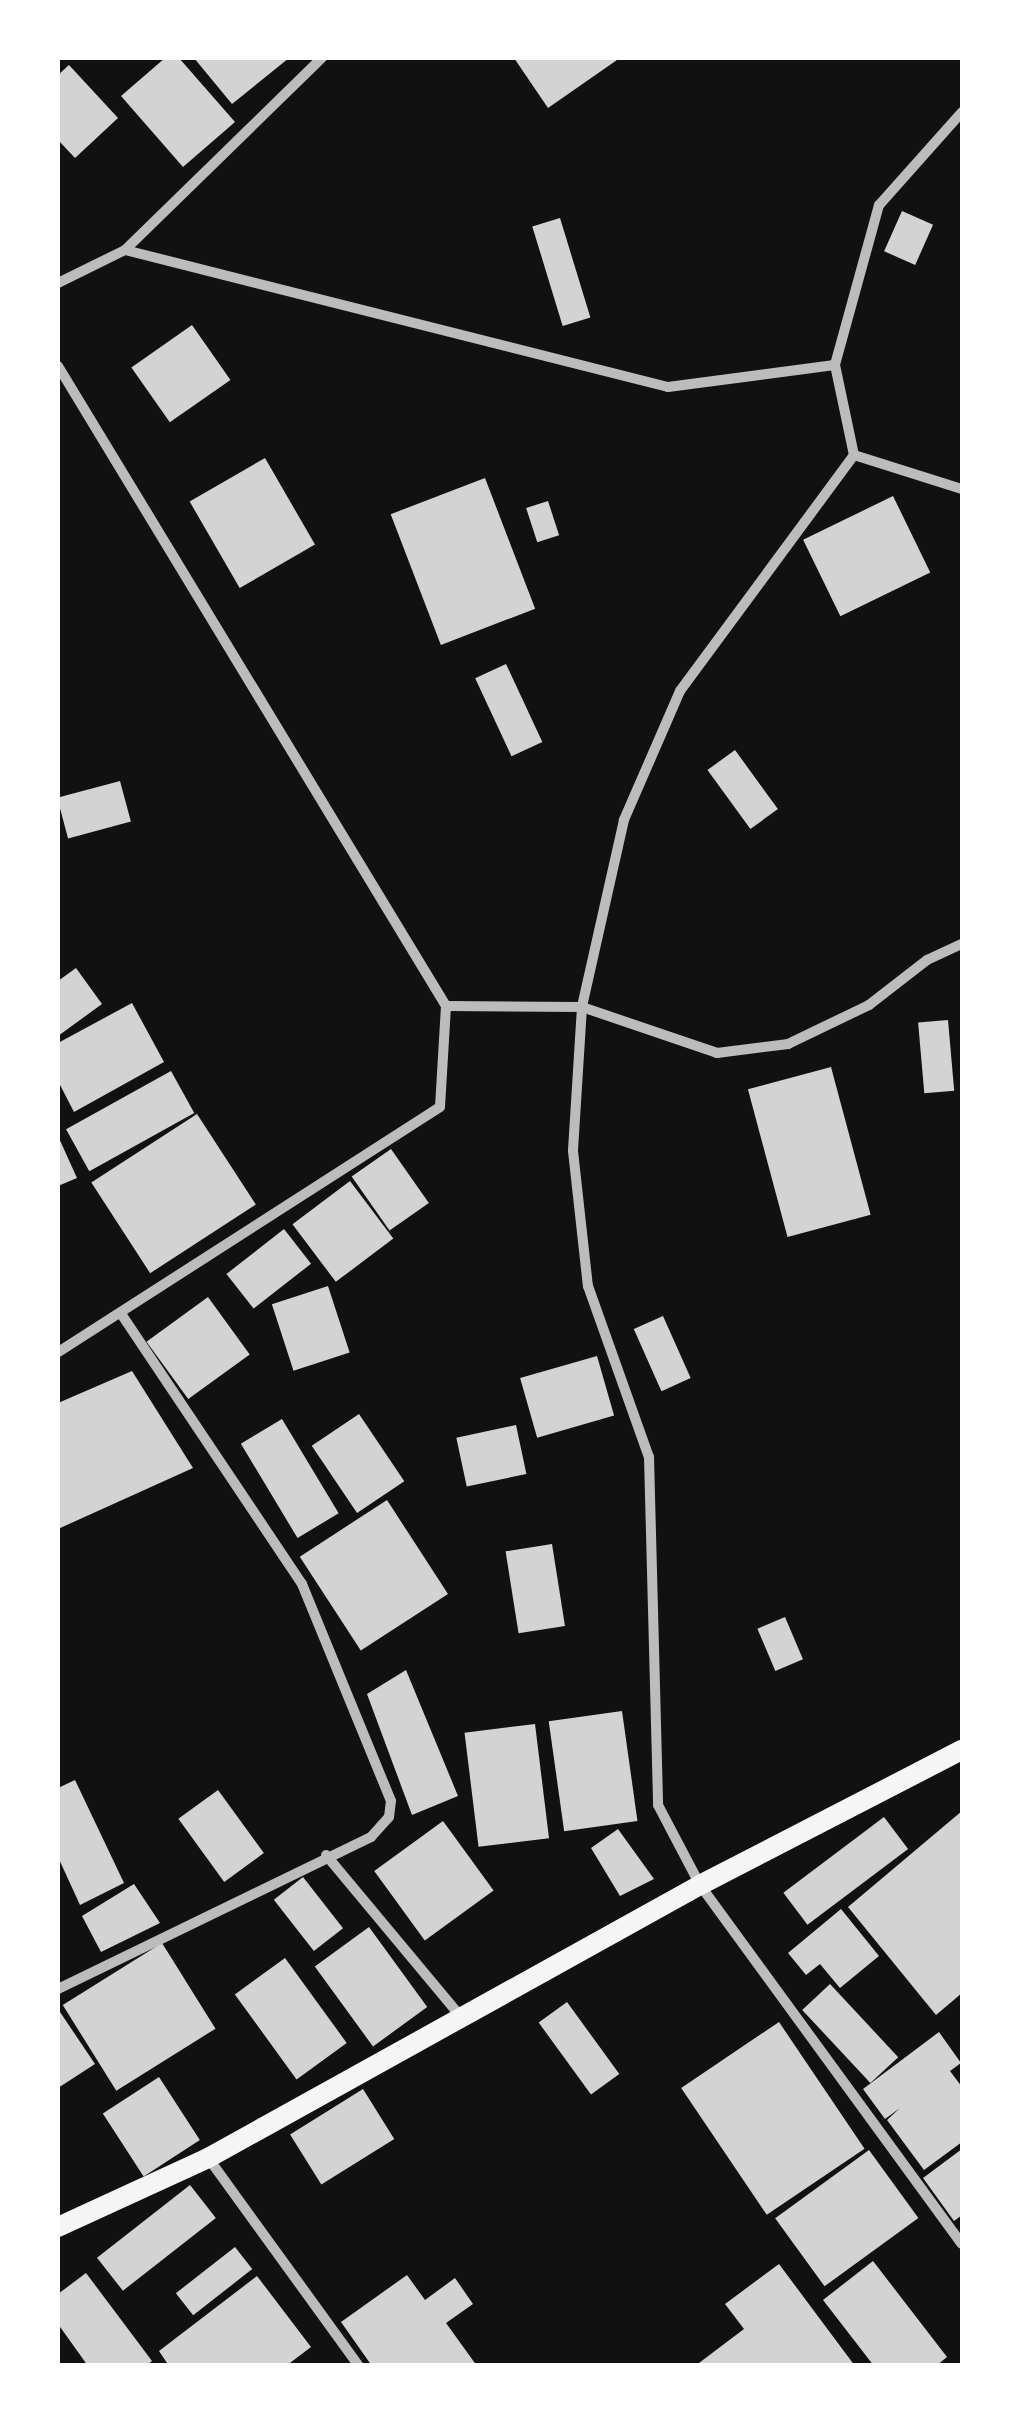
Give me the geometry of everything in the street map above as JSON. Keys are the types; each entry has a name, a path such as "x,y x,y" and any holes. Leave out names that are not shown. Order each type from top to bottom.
{"main road":[{"path":"58,2227 208,2158 700,1885 962,1750"}],"street":[{"path":"58,283 125,250 322,58"},
{"path":"962,112 879,205 835,365 854,455 680,691 624,820 582,1007 572,1151 588,1286 649,1457 658,1805 700,1885 962,2244"},
{"path":"125,250 668,387 835,365"},
{"path":"58,366 446,1006 440,1108 122,1315 58,1352"},
{"path":"854,455 962,490"},
{"path":"446,1006 582,1007 717,1053 788,1044 869,1005 926,960 962,944"},
{"path":"58,1989 326,1855 371,1837 389,1817 390,1801 302,1584 122,1315"},
{"path":"326,1855 460,2016"},
{"path":"208,2158 359,2366"}],"building":[{"path":"165,58 179,58 235,122 183,167 121,96"},
{"path":"194,58 289,58 232,104"},
{"path":"514,58 616,58 617,60 548,108"},
{"path":"69,65 118,118 75,158 58,140 58,75"},
{"path":"902,211 933,225 915,265 884,251"},
{"path":"560,218 590,317 563,326 532,226"},
{"path":"192,325 230,380 170,422 131,367"},
{"path":"265,458 315,545 240,588 190,502"},
{"path":"485,478 535,609 441,645 391,514"},
{"path":"893,496 930,572 840,616 803,540"},
{"path":"548,501 559,535 537,542 526,508"},
{"path":"506,664 542,742 512,756 475,678"},
{"path":"735,750 778,809 750,829 707,770"},
{"path":"120,781 131,822 68,838 58,798"},
{"path":"76,968 102,1004 58,1036 58,981"},
{"path":"132,1003 164,1062 74,1112 58,1081 58,1043"},
{"path":"948,1020 954,1091 924,1093 918,1023"},
{"path":"831,1067 871,1215 788,1237 748,1089"},
{"path":"171,1071 194,1113 89,1171 66,1129"},
{"path":"197,1114 256,1205 150,1273 91,1183"},
{"path":"58,1136 77,1178 58,1186"},
{"path":"391,1149 429,1203 390,1231 352,1177"},
{"path":"350,1181 393,1239 336,1282 292,1224"},
{"path":"284,1229 311,1264 254,1309 226,1274"},
{"path":"328,1286 350,1353 294,1371 272,1304"},
{"path":"208,1297 250,1354 188,1399 147,1342"},
{"path":"663,1316 691,1378 661,1391 634,1329"},
{"path":"597,1356 614,1416 537,1438 520,1378"},
{"path":"132,1371 193,1468 58,1529 58,1403"},
{"path":"359,1414 404,1481 357,1513 312,1446"},
{"path":"282,1419 339,1513 298,1538 241,1444"},
{"path":"516,1425 526,1474 467,1487 456,1438"},
{"path":"387,1500 448,1594 361,1651 300,1557"},
{"path":"552,1544 565,1626 519,1633 506,1551"},
{"path":"785,1617 803,1659 775,1671 757,1629"},
{"path":"406,1670 458,1796 412,1815 367,1694"},
{"path":"622,1711 637,1821 564,1831 549,1721"},
{"path":"535,1724 549,1838 479,1847 465,1733"},
{"path":"75,1780 124,1883 80,1905 58,1857 58,1788"},
{"path":"218,1790 264,1853 224,1882 178,1819"},
{"path":"962,1811 962,1993 936,2015 848,1907"},
{"path":"884,1817 908,1849 807,1925 783,1893"},
{"path":"443,1821 494,1891 425,1941 374,1871"},
{"path":"618,1829 654,1879 620,1896 591,1848"},
{"path":"303,1877 343,1928 314,1951 274,1900"},
{"path":"134,1884 160,1923 101,1952 82,1916"},
{"path":"841,1909 879,1956 840,1988 820,1964 806,1975 788,1953"},
{"path":"369,1927 427,2007 373,2046 315,1966"},
{"path":"162,1943 216,2029 116,2091 63,2005"},
{"path":"285,1958 347,2043 297,2079 235,1994"},
{"path":"830,1984 898,2057 870,2083 802,2010"},
{"path":"567,2002 619,2074 591,2095 539,2023"},
{"path":"58,2014 95,2064 58,2088"},
{"path":"779,2022 865,2149 767,2215 681,2088"},
{"path":"939,2032 961,2063 950,2071 962,2087 962,2142 924,2170 887,2120 900,2108 885,2119 863,2089"},
{"path":"159,2077 200,2140 144,2176 103,2113"},
{"path":"363,2089 394,2139 321,2185 290,2135"},
{"path":"962,2149 962,2215 954,2221 923,2178"},
{"path":"869,2150 918,2218 825,2286 775,2218"},
{"path":"190,2185 216,2218 123,2291 97,2258"},
{"path":"235,2247 252,2269 193,2315 176,2293"},
{"path":"873,2261 947,2357 936,2366 874,2366 823,2300"},
{"path":"779,2264 855,2366 695,2366 744,2329 725,2304"},
{"path":"86,2273 152,2361 146,2366 88,2366 58,2324 58,2294"},
{"path":"407,2275 425,2300 455,2278 473,2304 446,2323 477,2366 372,2366 341,2322"},
{"path":"257,2276 311,2347 286,2366 169,2366 159,2351"}]}
